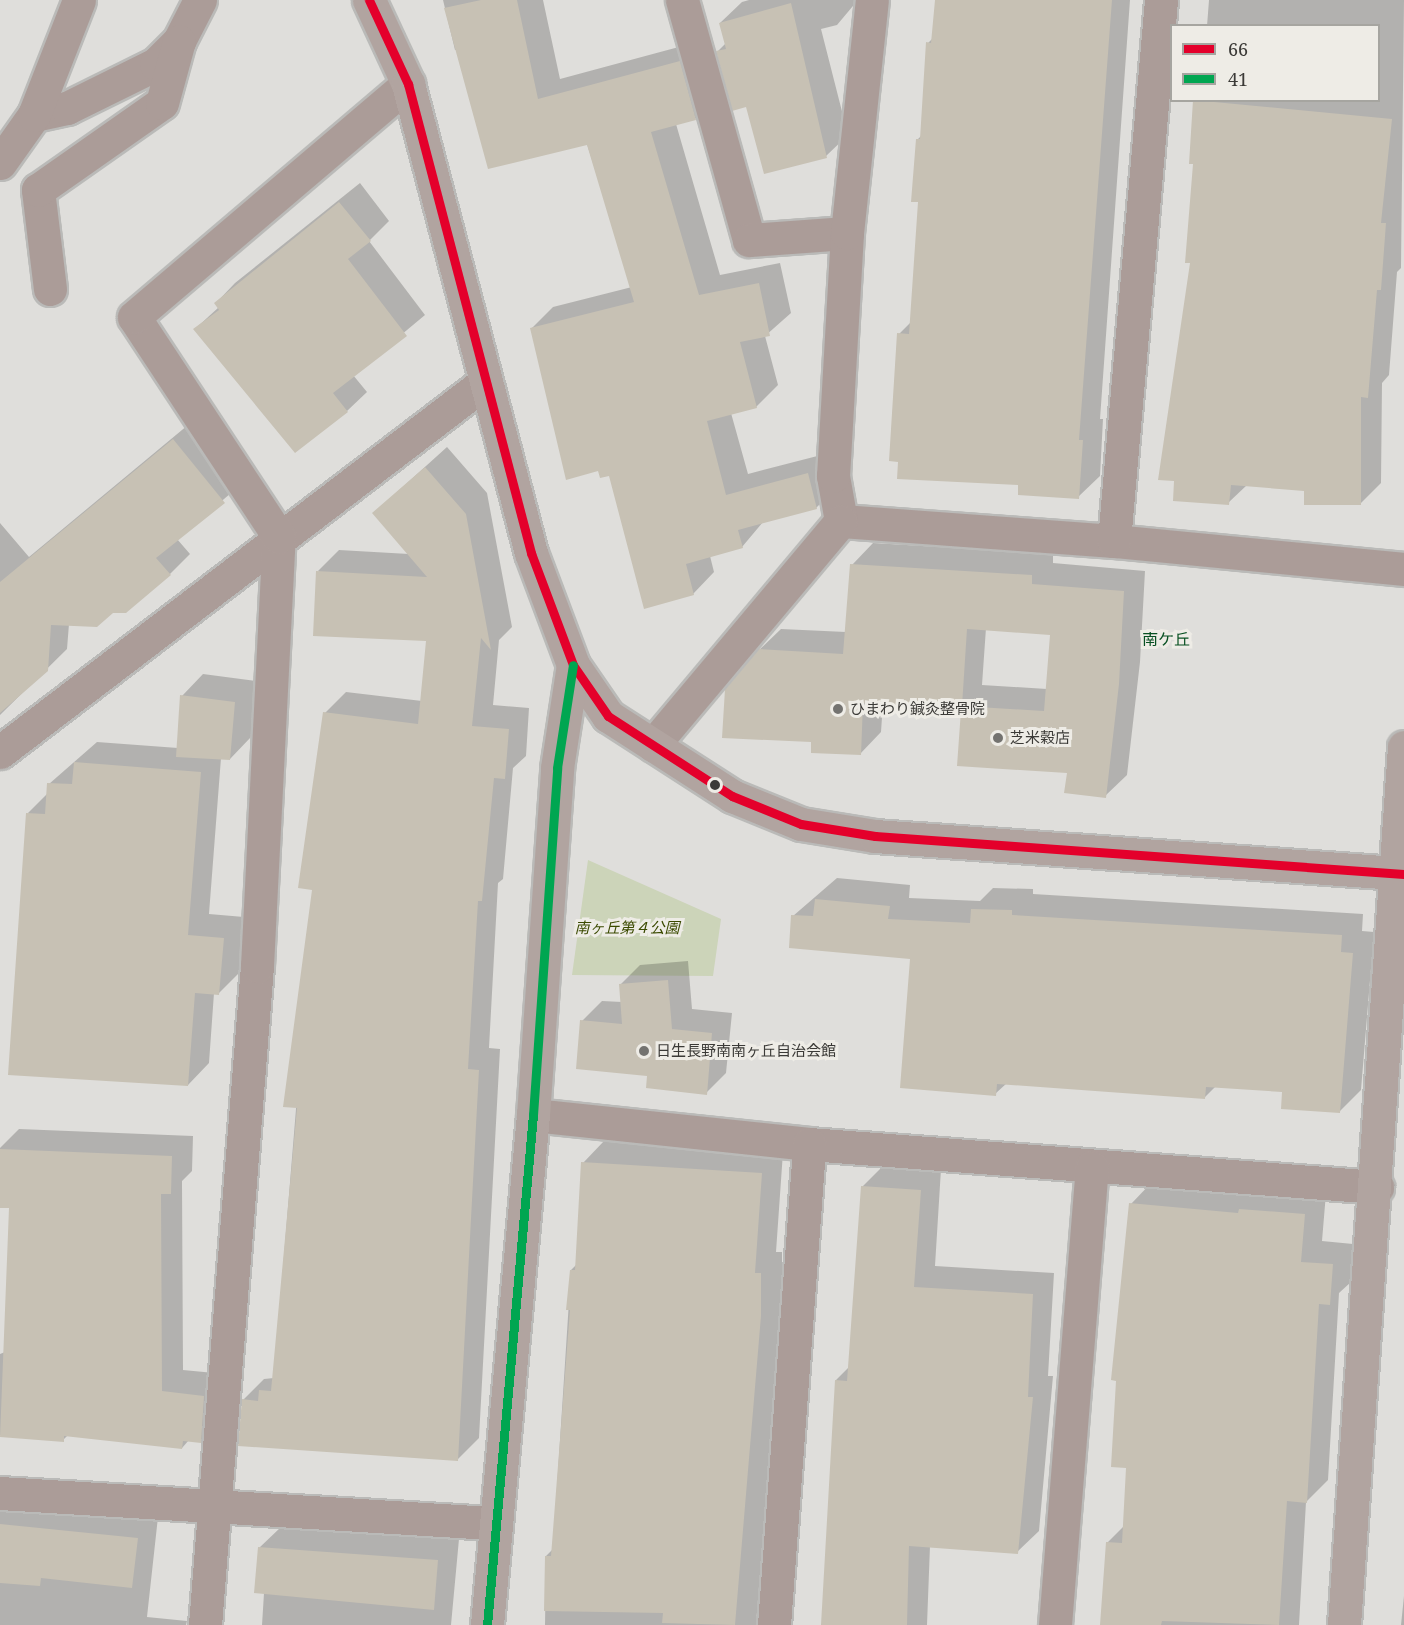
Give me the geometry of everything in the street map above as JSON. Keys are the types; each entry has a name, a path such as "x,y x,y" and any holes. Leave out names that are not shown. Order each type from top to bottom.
{"street":[{"path":"0,163 34,115 79,0"},
{"path":"50,290 38,190 162,103 179,41 200,0"},
{"path":"369,0 408,84 484,383 531,553 573,665 608,716 732,796 801,824 875,836 1400,873"},
{"path":"682,0 749,240 847,233"},
{"path":"842,520 833,476 847,233 872,0"},
{"path":"1114,541 1161,0"},
{"path":"34,115 67,108 156,64 179,41"},
{"path":"205,1625 257,966 279,537 134,317 408,84"},
{"path":"0,752 279,537 484,383"},
{"path":"842,520 1114,541 1404,569"},
{"path":"653,745 842,520"},
{"path":"487,1625 494,1523 533,1115 557,768 573,665"},
{"path":"1344,1625 1400,873 1404,747"},
{"path":"533,1115 809,1144 1377,1187"},
{"path":"774,1625 809,1144"},
{"path":"1055,1625 1092,1167"},
{"path":"0,1493 494,1523"}],"green space":[{"name":"南ヶ丘第４公園","path":"588,860 721,919 713,976 572,975"}],"building":[{"path":"481,0 517,0 538,99 680,61 696,120 651,132 699,295 759,283 770,336 740,342 757,408 707,421 726,495 808,473 817,509 738,530 743,548 686,564 694,595 644,609 609,476 600,478 598,471 566,480 530,328 634,302 587,145 488,169 444,8"},
{"path":"935,0 1112,0 1079,440 1083,440 1079,499 1018,495 1018,485 897,479 898,462 889,461 897,333 909,334 918,202 911,202 916,139 920,139 926,42 931,43"},
{"path":"791,3 827,158 764,174 746,107 732,111 716,51 726,49 719,23"},
{"path":"1193,102 1392,119 1381,223 1386,223 1381,290 1377,290 1368,398 1361,397 1361,505 1304,505 1304,491 1231,485 1229,505 1173,501 1174,481 1158,480 1190,263 1185,263 1193,164 1189,164"},
{"path":"339,202 371,241 348,259 407,336 333,393 348,412 295,453 193,329 219,310 214,303"},
{"path":"173,439 225,503 156,558 171,575 126,613 113,613 97,627 51,625 48,671 0,713 0,582"},
{"path":"425,467 466,514 491,650 481,638 472,726 509,729 505,779 494,778 482,901 478,901 468,1069 479,1070 458,1461 238,1446 242,1399 258,1401 259,1390 271,1391 297,1108 283,1107 312,890 298,888 323,712 418,724 426,641 313,636 316,571 427,577 372,513"},
{"path":"850,564 1032,575 1032,584 1124,591 1119,684 1106,798 1064,793 1067,773 957,766 961,710 863,703 861,755 811,753 811,742 722,738 725,689 758,649 843,654","holes":["967,629 1050,635 1044,711 962,706"]},
{"path":"180,695 235,702 230,760 176,757"},
{"path":"74,762 201,772 188,935 224,938 219,995 195,993 188,1086 8,1075 26,813 45,814 47,783 72,784"},
{"path":"815,899 890,906 888,919 970,923 971,909 1012,910 1012,915 1342,935 1341,952 1353,953 1340,1113 1281,1109 1282,1092 1206,1087 1205,1099 997,1084 996,1096 900,1088 910,959 789,948 791,915 813,916"},
{"name":"日生長野南南ヶ丘自治会館","path":"668,980 672,1029 712,1033 707,1095 646,1088 647,1076 576,1069 580,1020 622,1024 619,984"},
{"path":"0,1149 172,1156 171,1194 161,1194 162,1391 204,1396 201,1443 183,1441 182,1449 64,1436 64,1442 0,1437 9,1208 0,1208"},
{"path":"581,1162 762,1173 755,1273 761,1273 761,1316 735,1625 662,1623 663,1613 544,1611 545,1556 551,1556 570,1310 566,1310 570,1270 575,1270"},
{"path":"861,1186 921,1190 914,1287 1033,1294 1028,1397 1033,1397 1018,1554 909,1546 907,1625 821,1625 835,1380 847,1381"},
{"path":"1129,1203 1238,1213 1239,1209 1305,1214 1301,1262 1333,1264 1330,1305 1319,1304 1307,1503 1287,1501 1279,1625 1162,1621 1161,1625 1100,1625 1106,1542 1122,1543 1126,1468 1111,1467 1116,1381 1111,1380"},
{"path":"0,1524 138,1538 132,1588 41,1578 40,1586 0,1583"},
{"path":"258,1547 438,1560 434,1610 254,1593"}],"transit line":[{"name":"66","path":"369,0 408,84 531,553 573,665 608,716 732,796 801,824 875,836 1404,874"},
{"name":"41","path":"487,1625 533,1115 557,768 573,665"}],"place":[{"name":"ひまわり鍼灸整骨院","path":"838,709"},
{"name":"芝米穀店","path":"998,738"},
{"name":"日生長野南南ヶ丘自治会館","path":"644,1051"}],"district":[{"name":"南ケ丘","path":"1166,639"}]}
